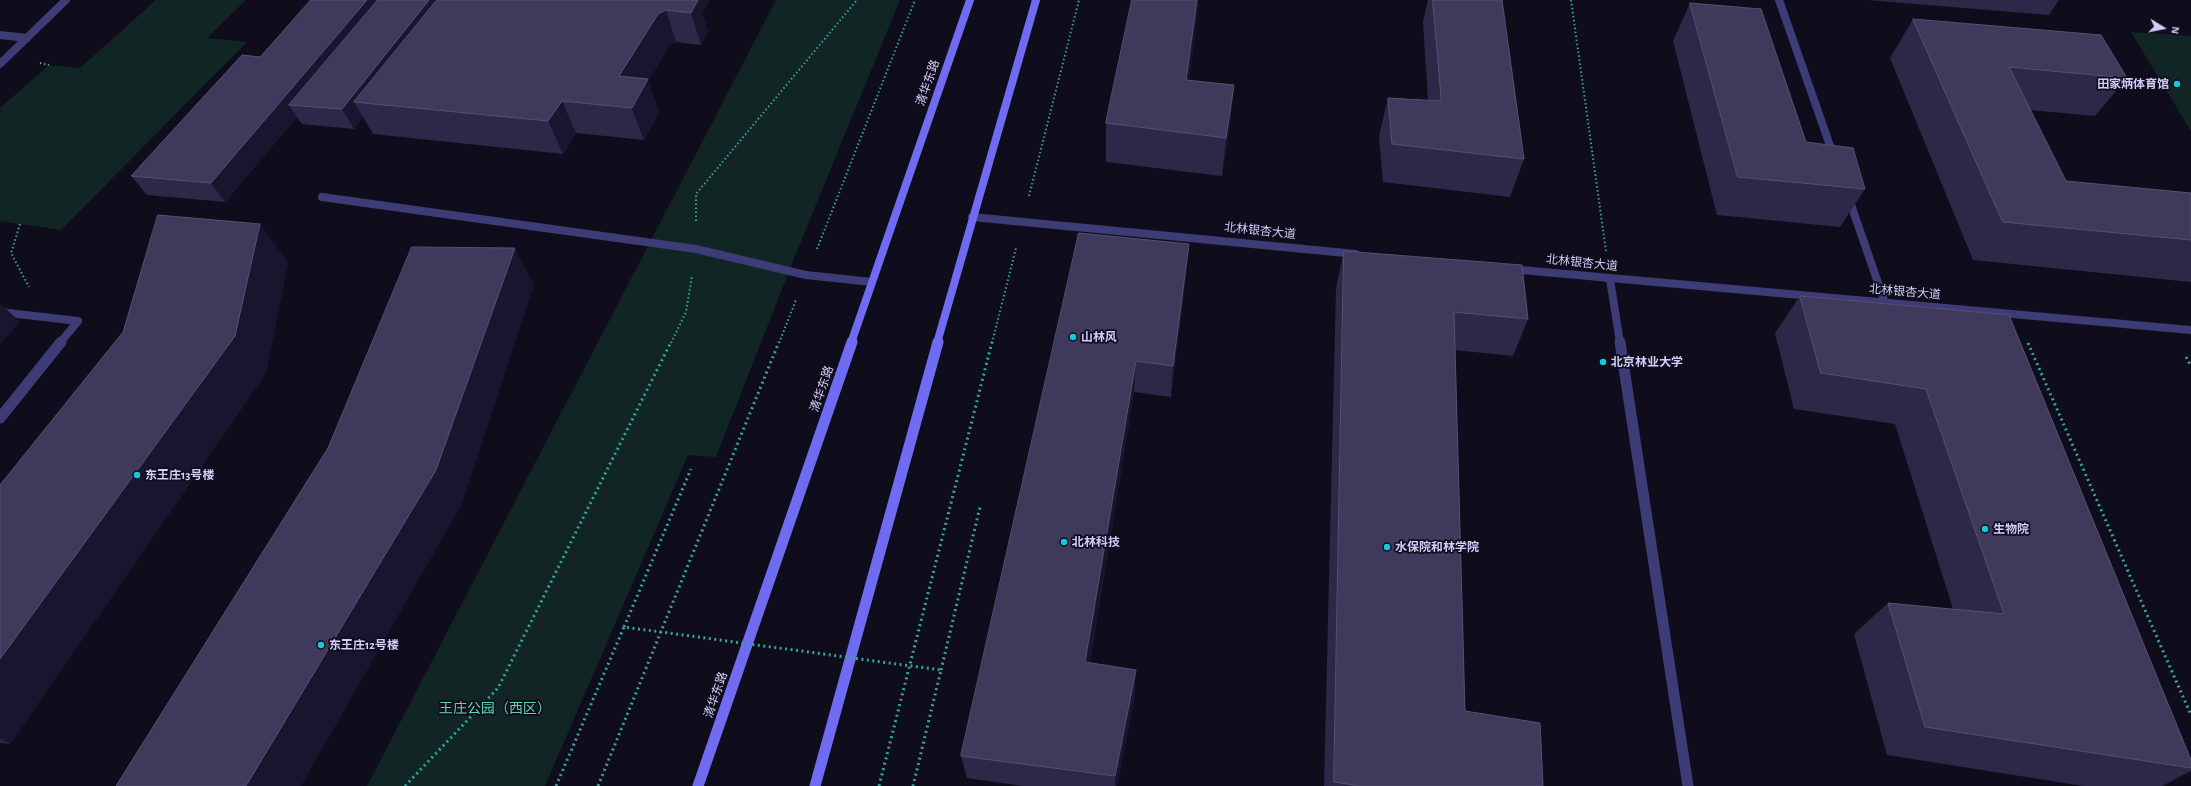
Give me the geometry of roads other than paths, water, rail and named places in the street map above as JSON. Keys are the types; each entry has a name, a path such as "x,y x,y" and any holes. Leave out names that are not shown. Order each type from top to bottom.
{"main road":[{"name":"清华东路","path":"698,786 970,0"},
{"path":"815,786 972,217 1036,0"}],"street":[{"path":"0,64 66,0"},
{"path":"1780,0 1836,163"},
{"path":"0,35 27,38"},
{"path":"1844,185 1885,303"},
{"path":"322,197 696,249 806,275 872,282"},
{"name":"北林银杏大道","path":"972,217 1364,255"},
{"name":"北林银杏大道","path":"1499,268 2191,330"},
{"path":"1610,279 1688,786"},
{"path":"0,312 78,321 0,418"}],"place":[{"name":"田家炳体育馆","path":"2177,84"},
{"name":"山林风","path":"1073,337"},
{"name":"北京林业大学","path":"1603,362"},
{"name":"东王庄13号楼","path":"137,475"},
{"name":"生物院","path":"1985,529"},
{"name":"北林科技","path":"1064,542"},
{"name":"水保院和林学院","path":"1387,547"},
{"name":"东王庄12号楼","path":"321,645"}],"park label":[{"name":"王庄公园（西区）","path":"495,709"}]}
